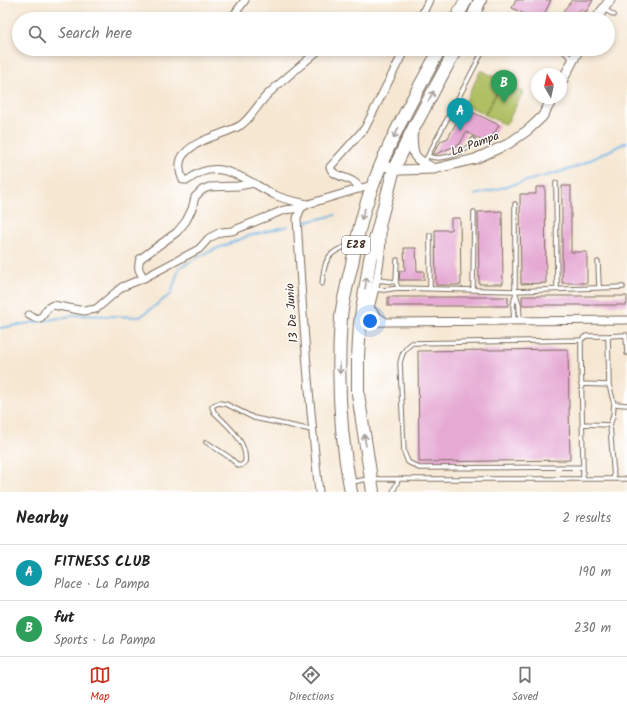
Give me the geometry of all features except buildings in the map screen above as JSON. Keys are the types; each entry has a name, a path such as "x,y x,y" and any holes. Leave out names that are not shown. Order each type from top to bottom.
{"main road":[{"path":"460,12 466,0"},
{"path":"475,12 480,0"},
{"name":"E28","path":"350,488 339,386 342,316 359,226 372,185 381,164 436,56"},
{"name":"E28","path":"373,492 358,394 358,357 370,259 394,169 412,130 452,56"},
{"path":"426,75 439,82"}],"street":[{"path":"236,12 245,0"},
{"path":"423,12 429,0"},
{"path":"600,12 606,3"},
{"path":"308,204 277,196 229,171 212,169 195,174 188,180 182,180 180,170 181,161 184,155 200,143 242,124 268,95 312,56"},
{"path":"360,189 356,182 333,172 330,167 365,128 401,56"},
{"path":"567,70 574,56"},
{"name":"La Pampa","path":"381,164 394,169 402,170 434,169 475,159 508,144 528,130 542,117 550,104"},
{"path":"412,130 414,153 417,159 426,160 434,169"},
{"path":"144,278 139,270 138,265 140,259 177,232 186,221 192,209 195,197 202,190 210,187 238,186 254,183"},
{"path":"29,315 35,319 41,318 50,306 96,310 122,287 144,278 198,249 209,238 221,232 232,231 284,210 301,208 308,204 372,185"},
{"name":"13 De Junio","path":"301,208 297,218 302,305 312,430 319,492"},
{"path":"362,323 370,308 376,289 382,240 381,214"},
{"path":"370,308 377,316 387,322"},
{"path":"362,323 627,320"}],"lane":[{"path":"606,3 612,12"},
{"path":"426,160 435,140 480,56"},
{"path":"426,160 432,158 443,158 461,151 468,147 473,140"},
{"path":"459,163 461,151"},
{"path":"556,183 557,289"},
{"path":"515,204 515,293 513,306 517,321"},
{"path":"473,289 474,212"},
{"path":"430,235 430,289"},
{"path":"322,284 327,258 336,252 356,244"},
{"path":"397,260 396,282 398,288"},
{"path":"598,262 599,288"},
{"path":"377,280 396,282"},
{"path":"376,289 473,289 515,293 557,289 623,287"},
{"path":"515,293 519,306 517,321"},
{"path":"583,467 419,468 408,462 405,456 400,363 402,355 406,348 412,343 581,340 586,336 627,335 627,353"},
{"path":"608,336 609,385 614,404 613,416 610,425 614,479"},
{"path":"581,340 583,478"},
{"path":"581,384 609,385"},
{"path":"206,442 229,457 239,466 245,462 245,452 238,437 214,412 212,407 219,403 226,404 254,418 312,430"},
{"path":"614,404 627,405"},
{"path":"583,424 610,425"},
{"path":"350,488 370,479 627,479"},
{"path":"393,492 398,480"}],"green space":[{"path":"481,70 502,81 485,114 464,104"},
{"path":"503,81 523,92 506,125 485,115"}],"waterway":[{"path":"475,195 574,168 627,142"},
{"path":"306,222 335,215"},
{"path":"0,328 78,315 140,317 171,294 179,268 206,253 248,236 288,226"}],"place":[{"name":"fut","path":"504,103"},
{"name":"FITNESS CLUB","path":"460,131"}]}
